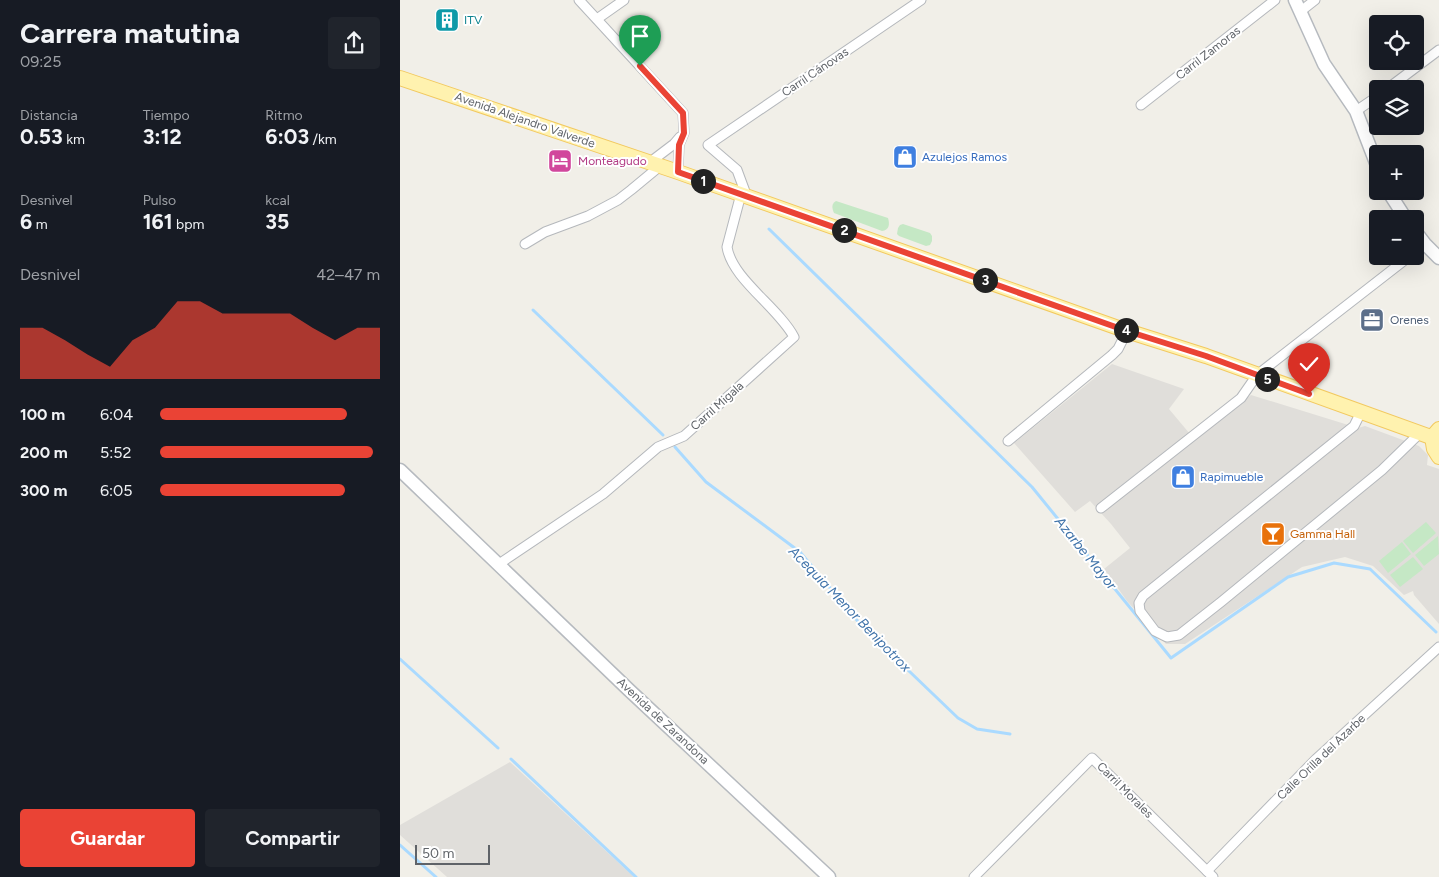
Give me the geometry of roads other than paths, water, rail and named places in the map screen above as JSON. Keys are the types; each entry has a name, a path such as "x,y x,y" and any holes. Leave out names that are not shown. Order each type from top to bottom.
{"main road":[{"name":"Avenida Alejandro Valverde","path":"400,78 744,196"},
{"path":"744,196 1127,331 1206,356 1361,412 1432,435 1434,449 1439,456"}],"street":[{"path":"579,0 683,113 684,133 679,145 678,172"},
{"path":"597,19 624,0"},
{"name":"Carril Cánovas","path":"744,196 737,170 708,145 921,0"},
{"name":"Carril Zamoras","path":"1141,105 1275,0"},
{"path":"1315,0 1298,6 1324,64 1356,111 1369,145"},
{"path":"1399,80 1439,50"},
{"path":"1356,111 1369,102"},
{"path":"525,244 545,232 588,216 618,200 684,133"},
{"name":"Carril Migala","path":"498,564 603,494 658,447 684,436 794,337 789,327 746,281 728,255 727,246 744,196"},
{"path":"1424,250 1439,258"},
{"path":"1101,508 1241,398 1257,375 1398,265"},
{"path":"1008,441 1112,355 1118,349 1127,331"},
{"path":"1361,412 1354,426 1143,596 1139,603 1140,611 1155,631 1167,637 1179,635 1382,470 1432,435"},
{"name":"Avenida de Zarandona","path":"400,471 829,877"},
{"name":"Calle Orilla del Azarbe","path":"1210,874 1316,759 1439,647"},
{"name":"Carril Morales","path":"974,877 1092,758 1210,874"}],"waterway":[{"name":"Azarbe Mayor","path":"769,229 1032,487 1171,658 1288,577 1334,563 1370,569 1436,632"},
{"name":"Acequia Menor Benipotrox","path":"533,310 663,435"},
{"name":"Acequia Menor Benipotrox","path":"675,447 706,482 800,552 861,625 958,718 977,729 1010,734"},
{"path":"400,659 498,748"},
{"path":"511,759 636,877"},
{"path":"400,845 436,877"}],"place":[{"name":"ITV","path":"447,20"},
{"name":"Azulejos Ramos","path":"905,157"},
{"name":"Monteagudo","path":"560,161"},
{"name":"Orenes","path":"1372,320"},
{"name":"Rapimueble","path":"1183,477"},
{"name":"Gamma Hall","path":"1273,534"}]}
